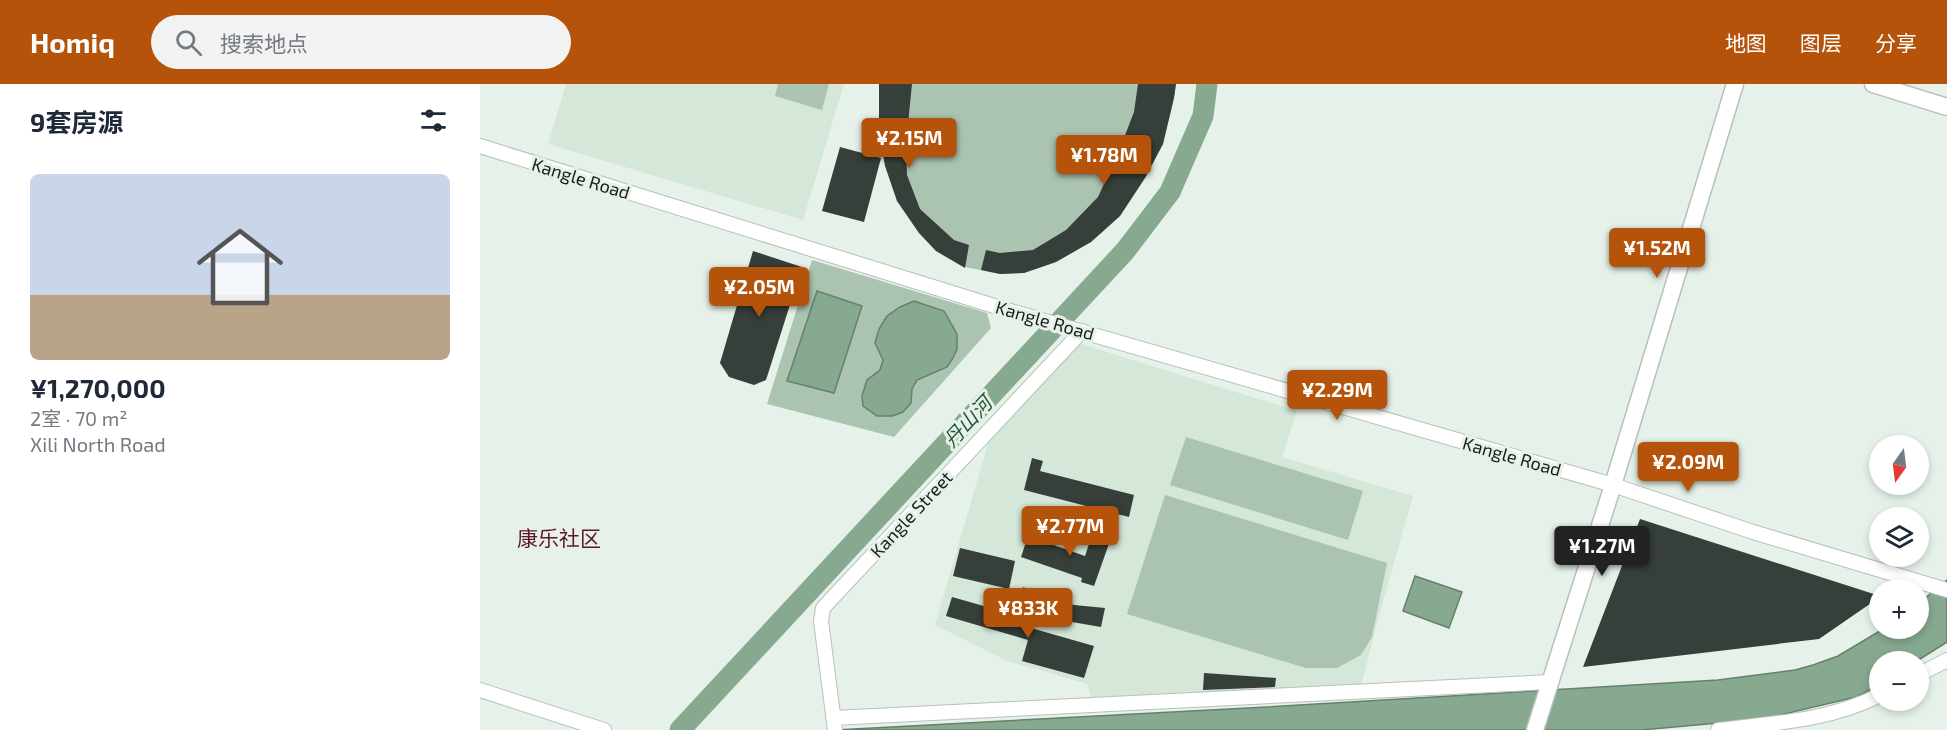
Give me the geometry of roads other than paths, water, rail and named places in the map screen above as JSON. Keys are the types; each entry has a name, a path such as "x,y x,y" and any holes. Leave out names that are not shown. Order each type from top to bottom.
{"street":[{"path":"1535,730 1613,485 1735,84"},
{"path":"1873,84 1947,107"},
{"name":"Kangle Road","path":"480,146 1007,310 1613,485 1753,532 1947,590"},
{"name":"Kangle Street","path":"834,724 821,621 823,608 1076,329"},
{"path":"1929,669 1947,660"},
{"path":"834,724 1550,682"},
{"path":"480,690 604,730"},
{"path":"1718,730 1818,717 1839,712 1869,700"}],"waterway":[{"name":"丹山河","path":"680,730 1125,251 1170,192 1203,116 1207,84"}],"district":[{"name":"康乐社区","path":"559,537"}]}
